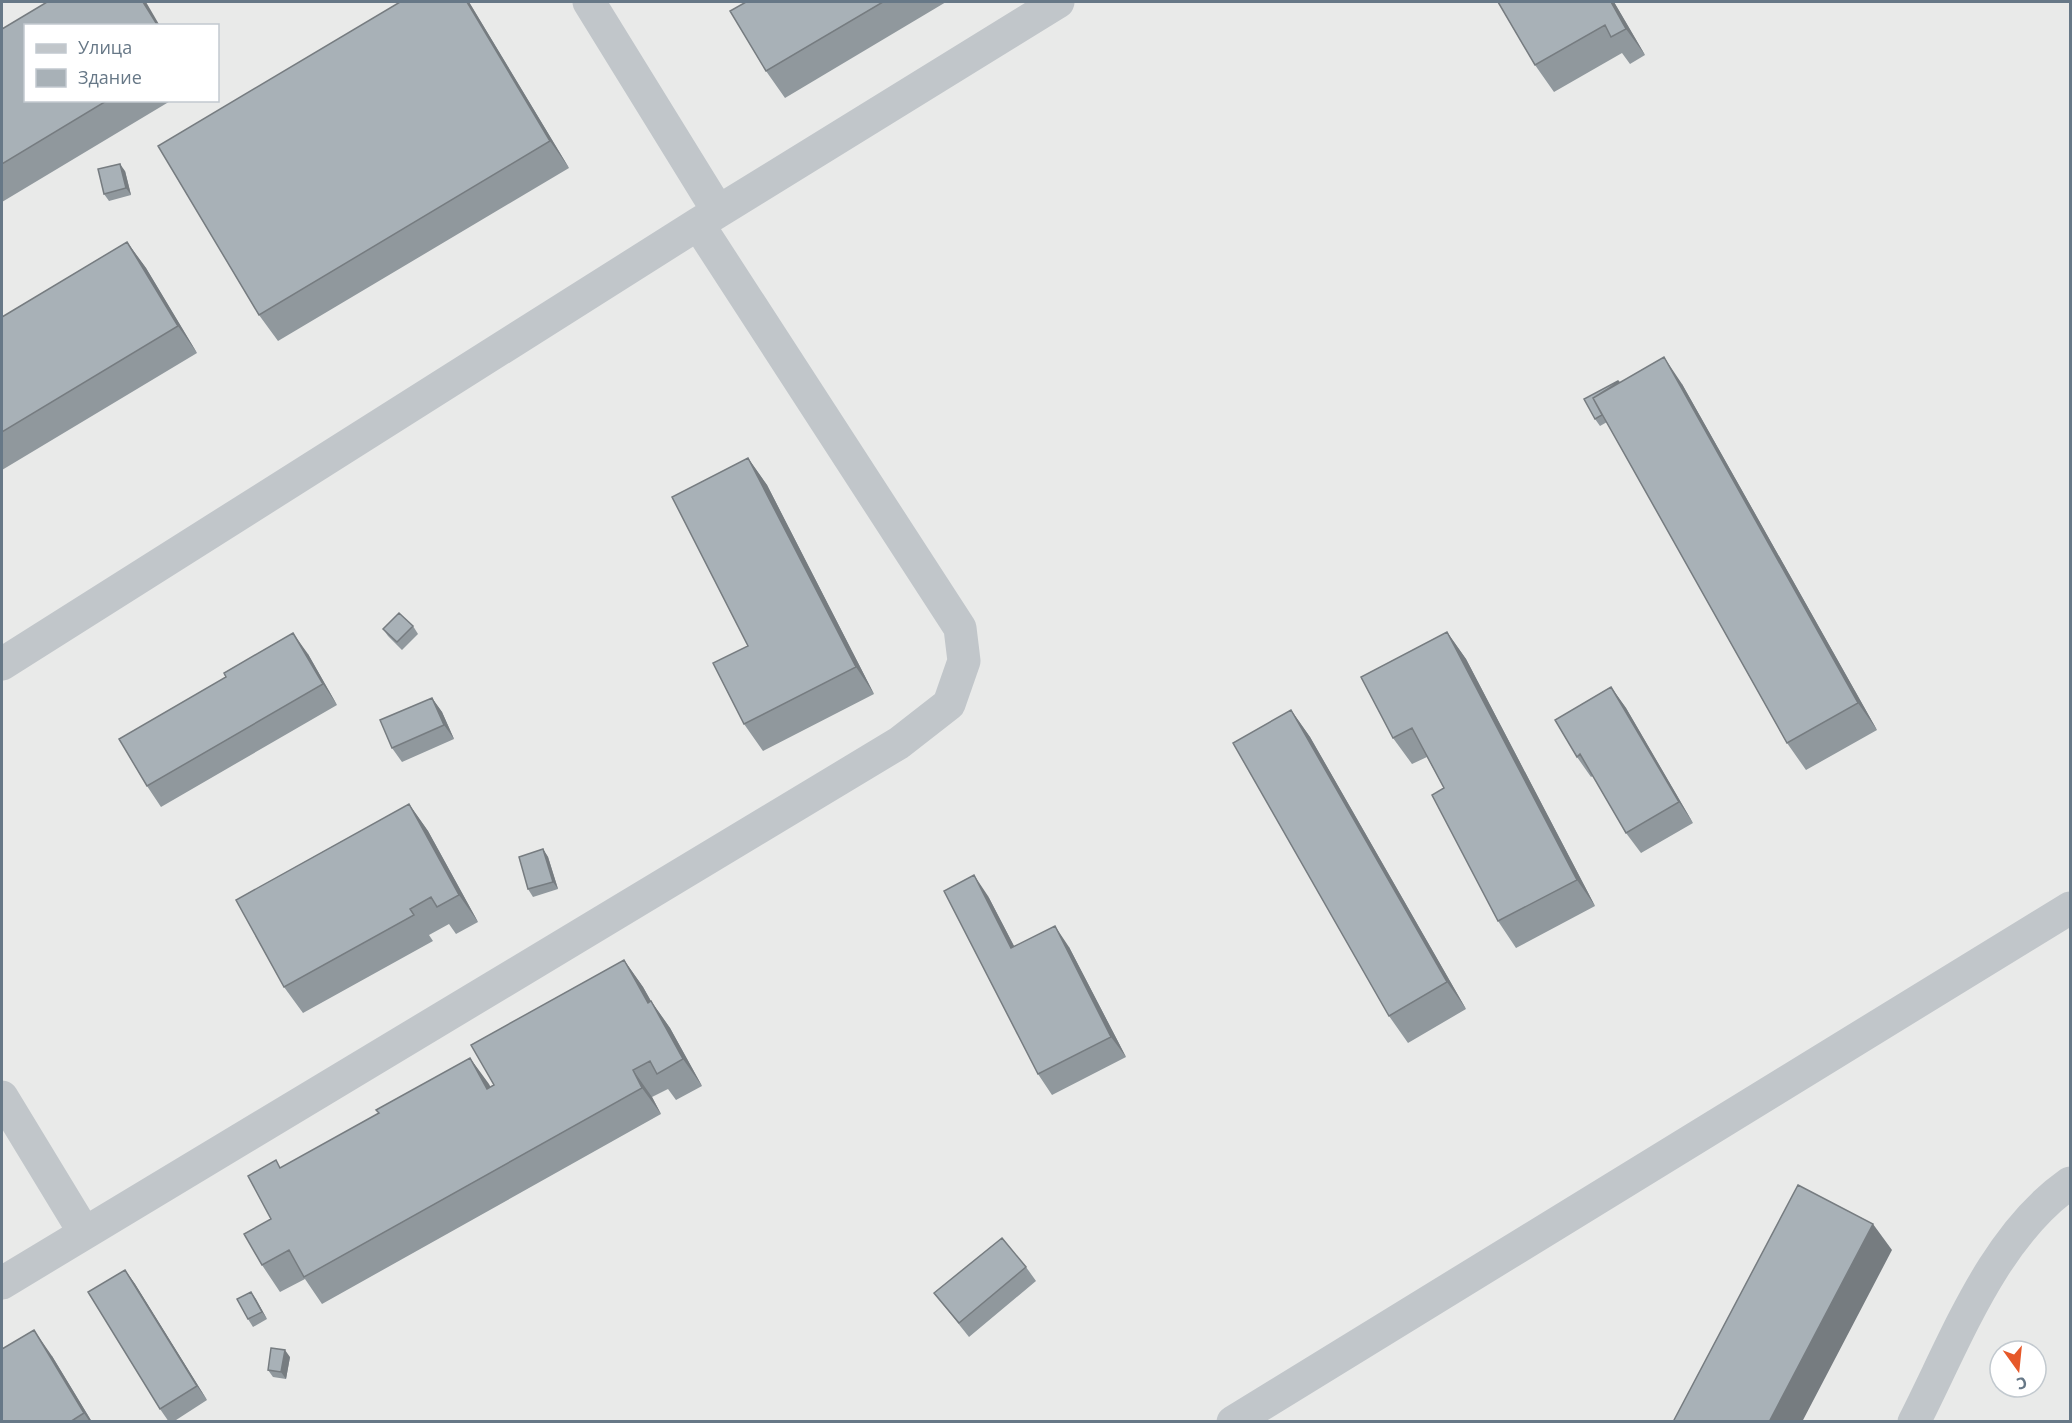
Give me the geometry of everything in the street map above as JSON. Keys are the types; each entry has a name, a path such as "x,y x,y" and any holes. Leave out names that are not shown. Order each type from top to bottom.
{"lane":[{"path":"2,1283 899,743 949,704 964,661 960,628 708,218 589,2"},
{"path":"2,664 708,218 1058,2"},
{"path":"1233,1422 2070,909"},
{"path":"2,1097 84,1232"},
{"path":"1914,1422 1991,1271 2024,1224 2070,1183"}],"shaded area":[{"path":"2,2 2070,2 2070,1421 2,1421"}],"building":[{"path":"47,2 143,2 157,24 24,24 24,102 105,102 2,164 2,29"},
{"path":"400,2 467,2 550,141 259,315 158,146"},
{"path":"746,2 883,2 766,71 730,11"},
{"path":"1498,2 1611,2 1626,29 1611,37 1605,25 1535,65"},
{"path":"120,164 126,188 104,194 98,169"},
{"path":"127,242 178,326 2,432 2,317"},
{"path":"1664,357 1858,703 1787,743 1593,398"},
{"path":"1618,381 1593,398 1602,415 1595,419 1584,399"},
{"path":"748,458 856,667 744,724 713,663 748,646 672,497"},
{"path":"399,613 413,626 397,642 383,629"},
{"path":"1447,632 1577,880 1498,921 1432,795 1444,788 1412,728 1393,738 1361,677"},
{"path":"293,633 323,684 147,786 119,739 226,677 224,673"},
{"path":"1611,687 1679,802 1626,833 1580,754 1577,757 1555,720"},
{"path":"432,698 444,725 392,748 380,720"},
{"path":"1291,710 1447,982 1389,1016 1233,743"},
{"path":"409,804 459,895 437,907 431,897 410,909 414,915 284,987 236,900"},
{"path":"543,849 553,882 528,889 519,857"},
{"path":"974,875 1011,948 1055,926 1111,1037 1038,1074 944,891"},
{"path":"624,960 648,1003 651,1001 683,1059 657,1074 650,1061 633,1070 642,1088 304,1277 289,1250 262,1265 244,1234 271,1219 248,1176 276,1160 280,1168 379,1113 376,1110 470,1058 487,1089 494,1085 471,1045"},
{"path":"1798,1185 1873,1224 1769,1422 1673,1422"},
{"path":"1002,1238 1026,1267 959,1323 934,1293"},
{"path":"125,1270 197,1386 160,1409 88,1292"},
{"path":"251,1292 262,1312 248,1319 237,1299"},
{"path":"34,1330 84,1413 70,1422 2,1422 2,1349"},
{"path":"271,1348 285,1350 281,1372 268,1370"}]}
